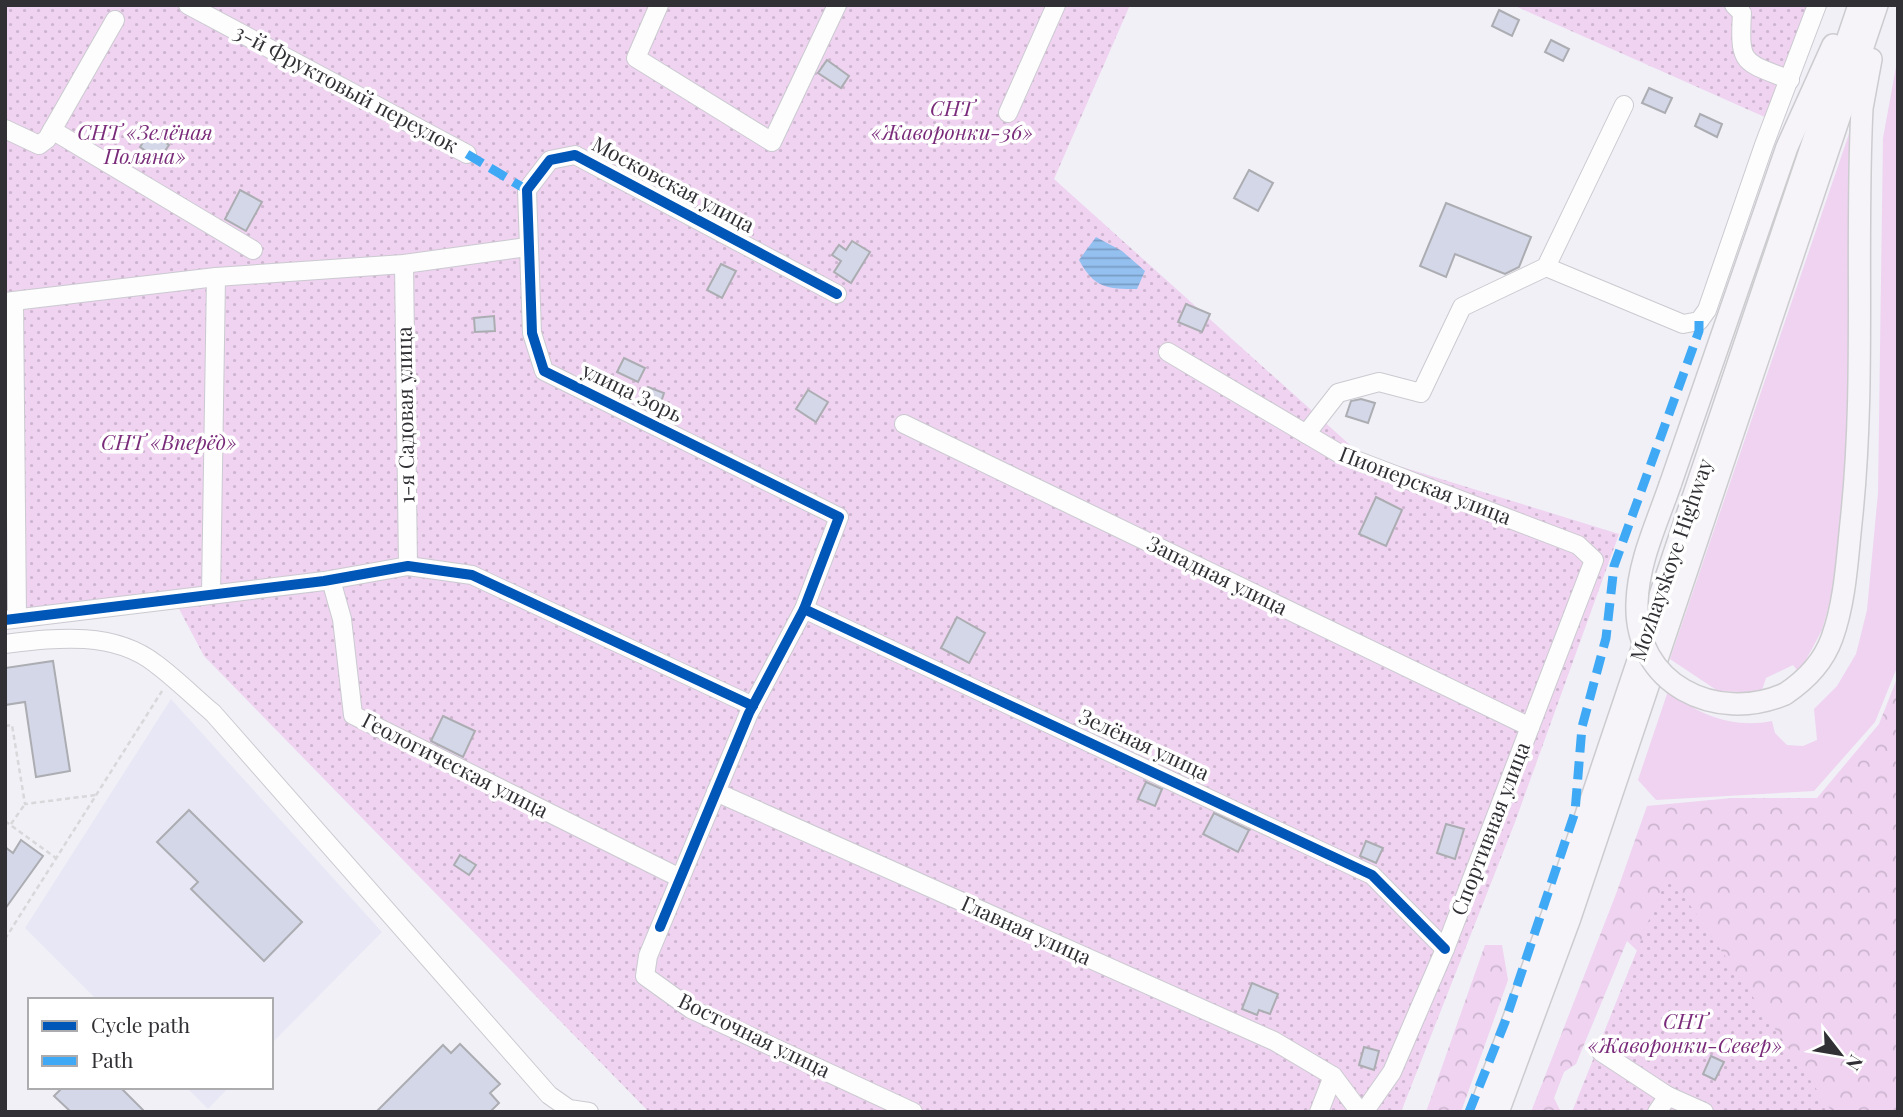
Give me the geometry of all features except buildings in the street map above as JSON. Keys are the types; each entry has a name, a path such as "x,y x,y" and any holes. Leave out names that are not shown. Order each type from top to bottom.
{"main road":[{"path":"1851,5 1787,147 1640,578 1637,605 1640,629 1647,650 1672,682 1709,703 1751,705 1784,694 1801,683 1824,655 1838,620 1845,579 1857,432 1862,108 1883,5"},
{"name":"Mozhayskoye Highway","path":"1479,1112 1553,913 1859,5"},
{"name":"Mozhayskoye Highway","path":"1498,1112 1574,904 1877,5"}],"street":[{"name":"3-й Фруктовый переулок","path":"188,5 467,154"},
{"path":"659,5 636,58 772,142 837,5"},
{"path":"1008,113 1056,5"},
{"path":"1546,267 1683,324 1699,321 1707,310 1764,145 1817,5"},
{"path":"1738,6 1742,13 1740,50 1746,59 1790,80"},
{"path":"5,130 39,145 52,130 115,20"},
{"path":"1306,434 1338,393 1379,382 1421,393 1462,307 1546,267 1624,105"},
{"path":"52,130 253,250"},
{"name":"Московская улица","path":"526,222 527,190 551,160 575,155 837,294"},
{"name":"улица Зорь","path":"526,222 532,333 544,371 839,517 804,609"},
{"path":"527,247 404,264 216,277 10,302 11,619 331,580 408,566 472,575 753,706"},
{"name":"1-я Садовая улица","path":"404,264 408,566"},
{"path":"211,594 216,277"},
{"name":"Пионерская улица","path":"1168,352 1340,454 1578,545"},
{"name":"Западная улица","path":"904,424 1530,727"},
{"name":"Спортивная улица","path":"1362,1112 1392,1072 1445,949 1594,560 1578,545"},
{"name":"Геологическая улица","path":"331,580 342,619 353,715 680,878"},
{"path":"680,878 753,706 804,609"},
{"name":"Зелёная улица","path":"804,609 1373,875 1445,949"},
{"path":"5,645 58,638 113,642 154,662 213,713 549,1096 569,1109 589,1112"},
{"name":"Главная улица","path":"716,792 1274,1041 1333,1076"},
{"name":"Восточная улица","path":"680,878 648,956 645,976 691,1009 914,1112"},
{"path":"1601,1052 1668,1096 1704,1112"},
{"path":"1319,1112 1333,1076 1362,1112"},
{"path":"1657,1112 1668,1096"}],"path":[{"path":"5,939 171,677"},
{"path":"5,726 12,725 25,804"},
{"path":"10,824 25,804 96,795"},
{"path":"5,821 56,858"}],"shaded area":[{"path":"171,699 382,932 273,1042 273,998 95,998 25,928"},
{"path":"188,1089 227,1089 208,1109"}],"green space":[{"path":"5,5 1130,5 1054,179 1360,454 1619,534 1515,822 1401,1112 649,1112 204,656 177,605 5,626"},
{"path":"1513,5 1809,5 1767,118"},
{"path":"1898,56 1898,665 1875,722 1814,791 1656,800 1638,780 1668,691 1692,707 1717,718 1744,723 1772,721 1775,733 1787,745 1803,746 1817,740 1814,709 1837,686 1856,654 1867,610 1878,493 1883,138"},
{"path":"1853,122 1847,449 1835,582 1822,630 1799,673 1793,665 1766,678 1761,693 1718,691 1670,659"},
{"path":"1898,676 1898,1112 1805,1112 1627,941 1576,1064 1564,1072 1554,1098 1561,1112 1531,1112 1616,894 1647,806 1732,798 1817,798 1879,724"},
{"name":"СНТ «Жаворонки-Север»","path":"1668,873 1832,1112 1572,1112"},
{"path":"1485,945 1502,945 1508,980 1461,1112 1426,1112"}],"water":[{"path":"1096,237 1122,251 1145,271 1137,289 1109,287 1090,276 1079,260"}],"marked path":[{"path":"467,154 527,190"},
{"path":"1469,1112 1505,1022 1575,812 1582,727 1606,638 1614,566 1699,331 1699,321"}],"cycle path":[{"path":"660,927 749,713 804,609 839,517 544,371 532,333 527,190 550,160 575,155 837,294"},
{"path":"5,620 324,581 408,566 472,575 753,706"},
{"path":"804,609 1372,875 1445,949"}],"park label":[{"name":"СНТ «Жаворонки-36»","path":"952,121"},
{"name":"СНТ «Зелёная Поляна»","path":"145,145"},
{"name":"СНТ «Вперёд»","path":"169,443"}]}
